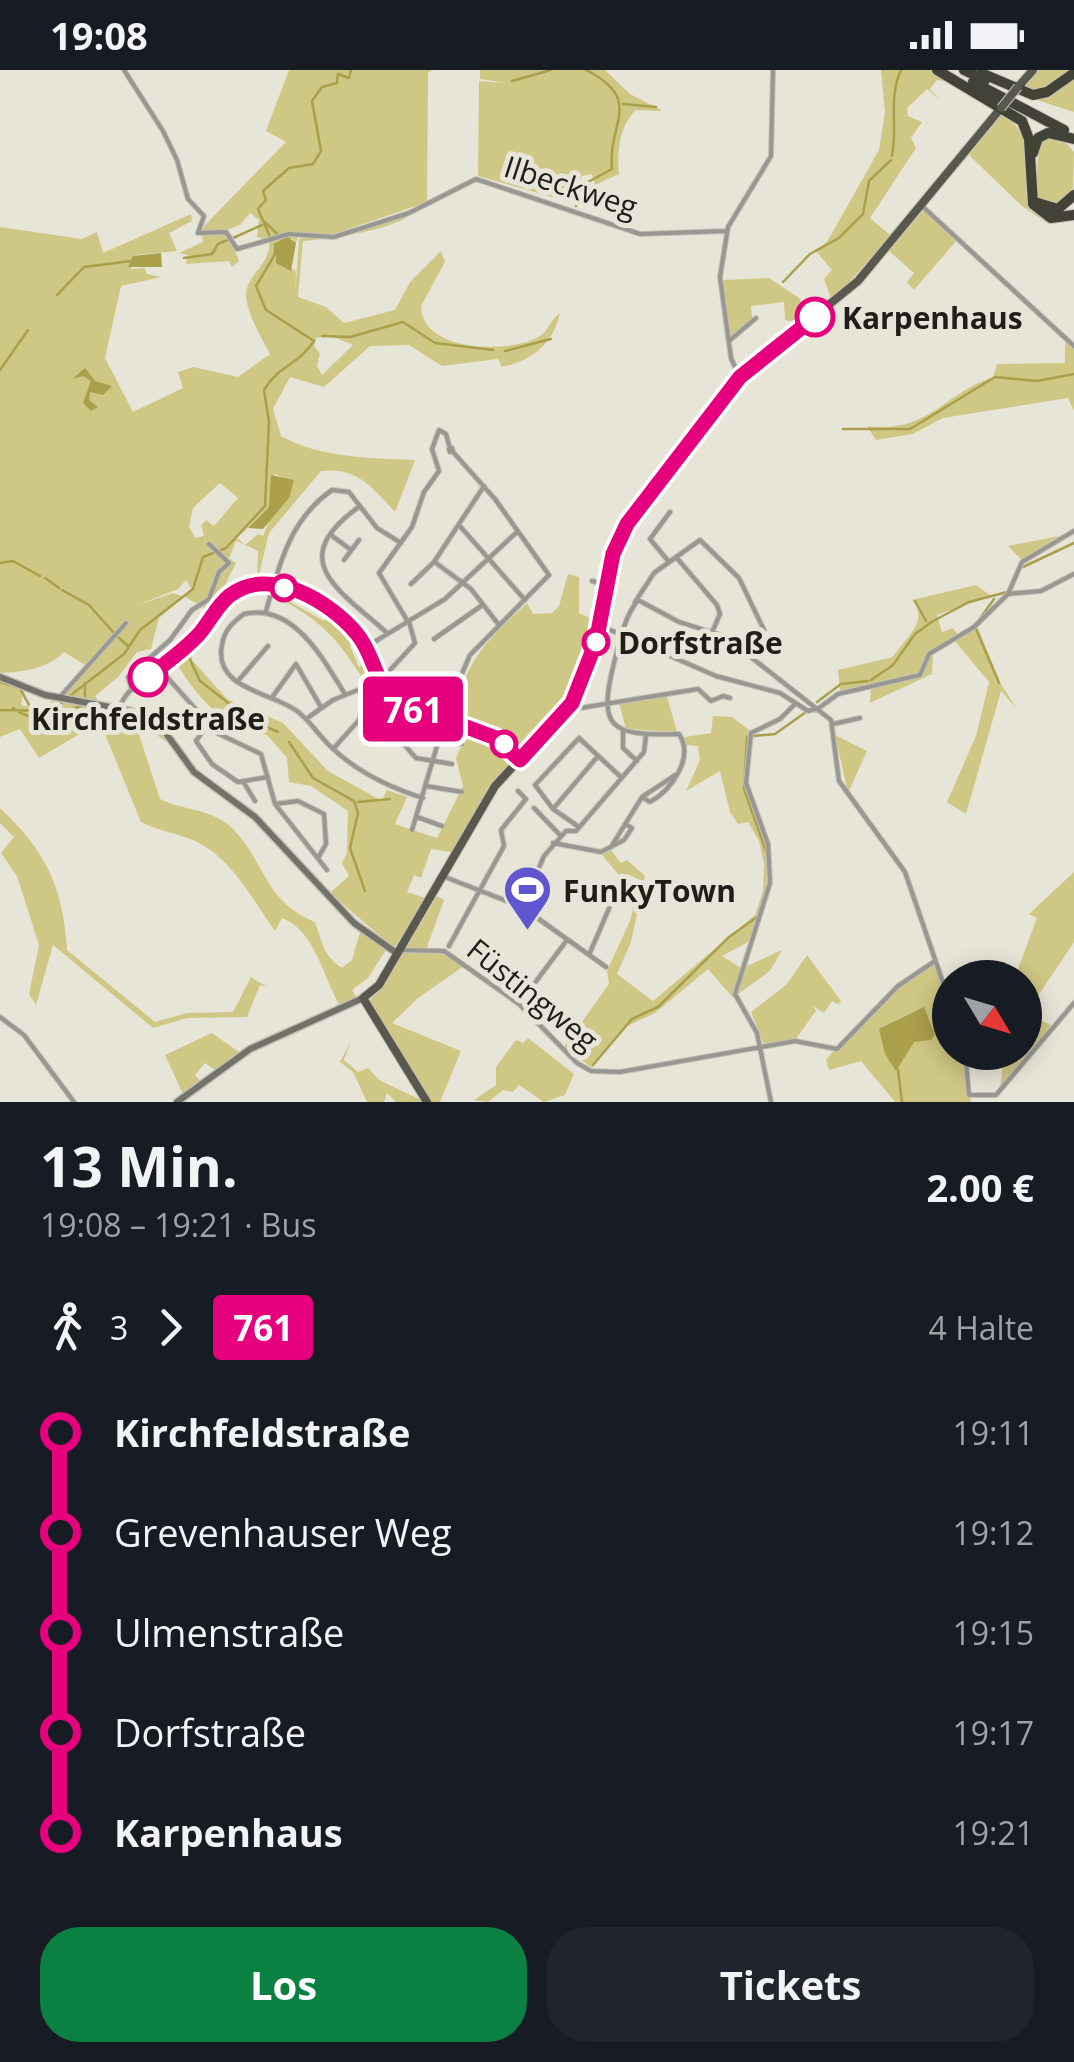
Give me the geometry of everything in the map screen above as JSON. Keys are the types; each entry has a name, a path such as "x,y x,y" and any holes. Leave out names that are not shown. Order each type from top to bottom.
{"highway":[{"path":"937,70 1020,119 1029,138 1028,188 1033,204 1048,216 1074,215"},
{"path":"948,70 1074,134"},
{"path":"964,70 1074,134"},
{"path":"974,70 1033,95 1050,91 1074,73"},
{"path":"1074,134 1055,132 1038,138 1032,187 1036,200 1048,209 1064,207 1074,195"}],"main road":[{"path":"177,1102 250,1049 363,998 378,987 396,950 446,877 495,786 568,710 599,625 614,550 627,524 740,377 852,287 1033,70"},
{"path":"0,676 59,698 119,708 158,720 194,772 259,822 354,923 396,950"},
{"path":"363,998 427,1102"}],"street":[{"name":"Ilbeckweg","path":"124,70 170,145 188,199 204,216 205,224 198,232 226,232 237,249 289,234 334,237 409,212 476,179 640,234 726,231"},
{"path":"740,377 733,367 720,283 726,231 770,162 772,70"},
{"path":"921,206 1074,346"},
{"path":"729,341 756,318"},
{"path":"306,719 321,706 380,681 416,641 379,573 401,543 440,471 432,449 439,430 446,434 451,450 484,486 549,576 470,655 444,721 412,830"},
{"path":"411,584 434,562 484,486"},
{"path":"266,611 291,537 312,506 338,488 349,492 377,528 401,543"},
{"path":"360,506 330,536 320,556 323,572 388,634"},
{"path":"670,512 650,539 670,562"},
{"path":"458,524 525,600"},
{"path":"366,647 464,582 518,530"},
{"path":"599,625 704,670 787,697 808,712 838,694 916,678 924,670 929,654 974,627 1008,594 1022,562 1074,531"},
{"path":"694,535 739,578 764,630"},
{"path":"330,536 351,550"},
{"path":"344,560 358,540"},
{"path":"642,796 653,802 676,774 684,757 679,734 646,735 623,730 610,718 604,704 622,633 645,583 700,540"},
{"path":"132,690 128,678 170,640 192,610 209,599 219,572 229,562 209,544"},
{"path":"676,558 717,605 720,614 713,630"},
{"path":"434,562 464,582 499,625"},
{"path":"1008,594 1041,591 1074,574"},
{"path":"592,582 607,585"},
{"path":"119,708 132,690 198,635 230,595 253,586 273,585 320,602 346,621 366,647 380,681 394,700 496,738 520,760"},
{"path":"635,602 646,603 681,623 713,630 794,688 833,724 839,781 906,872 935,960"},
{"path":"434,639 481,606"},
{"path":"345,694 319,649 266,611 244,614 226,632 221,654 226,672 236,682 273,698 306,719 334,750 371,778 423,798"},
{"path":"59,698 126,623"},
{"path":"236,682 268,646"},
{"path":"273,698 281,680 301,658"},
{"path":"296,664 321,706"},
{"path":"159,668 208,724 224,736 256,749 276,804 327,870"},
{"path":"787,697 794,688"},
{"path":"568,710 698,689 711,702 722,696 730,698"},
{"path":"771,1102 761,1049 735,994 770,883 770,852 748,798 747,768 752,732 775,722 795,704"},
{"path":"833,724 860,718"},
{"path":"386,719 382,733 390,730 416,758 452,764"},
{"path":"334,750 358,720"},
{"path":"208,724 196,739 199,748 212,764 244,784 254,801"},
{"path":"623,730 622,748 637,761"},
{"path":"522,907 553,843 566,831 577,829 637,761 648,747 646,735"},
{"path":"440,738 462,744"},
{"path":"577,829 553,810 535,785 579,738 622,778"},
{"path":"553,810 598,756"},
{"path":"553,843 595,853 612,846 630,833 632,828 625,824 642,796 676,774"},
{"path":"244,784 268,778"},
{"path":"426,786 462,792"},
{"path":"448,946 504,846 502,828 526,799 518,791"},
{"path":"276,804 298,801 324,814 326,844 317,858"},
{"path":"534,808 560,835"},
{"path":"417,818 442,826"},
{"path":"566,831 569,823"},
{"path":"446,877 522,907 606,968"},
{"path":"589,955 619,885"},
{"path":"519,1004 567,940"},
{"name":"Füstingweg","path":"396,950 444,951 519,1004 577,1063 591,1071 620,1072 761,1049"},
{"path":"761,1049 800,1041 838,1049 895,988 932,963"},
{"path":"1042,1042 1074,1003"},
{"path":"0,1017 24,1035 74,1102"},
{"path":"967,1070 969,1095 988,1097 1004,1089 1019,1070"}],"shaded area":[{"path":"289,70 433,70 428,73 427,202 334,234 309,236 333,237 412,214 376,229 345,236 303,241 298,297 326,307 344,323 395,310 410,282 441,251 445,262 421,306 425,321 435,333 469,345 509,346 540,336 560,313 552,334 540,349 502,367 498,359 442,366 409,345 370,346 324,387 290,377 273,409 281,436 329,453 415,460 395,512 354,476 321,471 269,533 257,583 258,551 236,541 229,558 236,563 223,589 226,596 197,635 172,654 167,650 196,628 204,608 185,597 191,588 186,580 178,589 135,606 173,593 184,597 159,618 151,649 137,652 118,677 95,696 103,708 143,720 167,738 174,747 134,719 160,799 207,813 233,829 275,892 315,922 324,948 336,963 342,968 352,960 360,932 386,950 368,978 352,990 357,999 339,1004 310,943 293,924 282,918 275,931 220,857 195,841 141,822 100,722 39,758 20,729 0,737 0,678 24,689 21,705 41,706 64,693 85,671 85,665 64,652 43,666 0,673 0,227 82,239 97,232 103,253 191,214 192,221 169,233 177,251 135,255 131,269 144,268 147,274 161,277 121,286 105,358 133,412 183,388 178,372 193,367 238,377 270,354 246,298 249,283 267,256 269,240 257,237 259,220 250,213 240,225 227,230 239,261 232,267 229,261 186,264 188,255 179,253 203,242 201,231 206,224 286,142 266,131","holes":["298,234 305,237 299,239 295,295 296,271 276,260 279,249 292,238 296,243","329,335 353,345 322,375 317,366 320,354 314,346 316,338","274,474 287,479 263,536 258,534 245,545 237,538 269,507","220,483 238,498 214,526 206,520 201,525 204,536 195,538 189,526 193,508"]},
{"path":"480,70 605,70 630,94 663,111 636,110 620,140 619,174 595,185 592,174 582,176 570,202 478,176 479,81 507,83 480,79"},
{"path":"881,70 930,70 953,82 937,80 930,89 940,100 927,89 907,108 908,116 922,122 911,138 916,148 870,218 891,236 832,301 824,279 832,270 815,250 827,242 879,150 885,112"},
{"path":"1039,70 1074,70 1048,88 1022,90"},
{"path":"1074,77 1074,112 1031,98"},
{"path":"1004,111 1026,139 1026,196 1050,225 1022,206 969,155"},
{"path":"1058,134 1074,152 1073,190 1061,207 1038,200 1035,193 1040,140"},
{"path":"923,210 957,240 914,290 907,282 914,273 889,251"},
{"path":"287,236 296,243 291,271 276,263 276,243"},
{"path":"161,253 162,267 128,267 133,256"},
{"path":"769,278 798,297 810,315 802,323 785,320 784,302 751,306 752,318 731,338 723,280"},
{"path":"1065,342 1074,347 1074,411 1068,398 943,418 913,434 876,440 867,426 888,427 920,419 993,377 997,364 1065,363"},
{"path":"85,368 95,381 112,386 103,395 90,392 89,400 98,407 91,411 83,403 91,381 83,376 72,379"},
{"path":"271,475 294,480 289,498 263,529 248,528 269,507"},
{"path":"1059,536 1022,560 1008,546"},
{"path":"568,574 579,577 579,613 596,621 577,681 543,730 510,756 512,762 448,865 443,868 451,852 431,849 421,878 414,875 407,892 428,899 394,948 330,893 349,876 342,863 347,853 348,811 311,786 289,782 287,758 267,735 237,726 212,709 174,659 191,647 192,660 227,699 283,723 328,771 382,801 387,790 407,797 395,824 437,838 463,786 456,758 470,727 450,718 471,666 487,643 527,603 533,614 552,613 559,606"},
{"path":"976,585 991,596 937,615 942,632 953,628 958,635 933,654 932,674 870,703 871,688 840,691 838,670 893,657 917,622 917,608 912,600"},
{"path":"277,589 287,592 285,599 324,621 331,613 357,641 350,646 359,667 370,663 377,679 366,684 327,632 273,595"},
{"path":"977,626 1001,684 1017,709 1001,691 966,814 947,802 976,736 989,682 954,640"},
{"path":"666,693 677,732 626,729 619,703"},
{"path":"713,716 732,717 750,731 747,789 766,841 769,889 752,940 722,956 741,968 735,1000 708,969 655,1013 625,1027 592,1068 564,1047 609,984 607,971 630,921 640,880 630,875 622,879 602,855 611,850 621,863 627,860 645,876 631,942 617,974 653,1001 755,915 763,891 764,863 759,841 748,822 738,824 730,812 720,771 686,791 700,760 698,746 686,745 685,737 711,733"},
{"path":"835,735 867,751 848,793"},
{"path":"0,808 29,839 49,872 61,907 67,950 155,1022 187,1013 233,1012 251,977 267,987 260,985 247,1017 187,1018 153,1028 53,945 27,1037 36,1005 29,994 39,945 17,876 1,853 14,837 0,823"},
{"path":"1074,872 1074,942 1042,990 1042,960 1021,960 1037,918 1029,914"},
{"path":"437,896 444,900 426,950 443,953 464,966 418,998 392,1023 461,1051 440,1102 429,1102 368,1002 384,985"},
{"path":"782,950 770,971 737,995 743,968"},
{"path":"807,955 841,1001 832,1001 824,1013 813,1006 816,1011 795,1040 765,1047 751,1012 787,984"},
{"path":"932,962 932,1070 966,1070 971,1102 895,1102 861,1061 829,1070 826,1060 895,988"},
{"path":"924,1007 932,1039 914,1042 896,1071 885,1054 879,1029"},
{"path":"1042,1021 1051,1025 1042,1036"},
{"path":"212,1033 239,1052 216,1071 205,1063 195,1075 201,1082 183,1094 165,1055"},
{"path":"528,1038 574,1074 565,1095 544,1102 519,1085 513,1092 503,1090 488,1102 474,1100 496,1085 496,1067 516,1040 523,1043"},
{"path":"351,1041 344,1060 358,1072 368,1068 379,1080 425,1102 396,1102 387,1093 384,1102 367,1102 353,1072 340,1062"},
{"path":"1002,1070 1016,1070 1000,1090"}],"waterway":[{"path":"271,239 258,209 266,200 263,191 289,168 313,164 321,151 312,101 322,87 337,83 338,74 349,78 351,70"},
{"path":"512,81 551,70"},
{"path":"576,206 588,182 612,169 619,114 614,92 586,70"},
{"path":"892,156 895,91 901,70"},
{"path":"623,104 656,107"},
{"path":"783,282 810,254 839,238 863,214 869,181 891,160"},
{"path":"265,222 277,234"},
{"path":"233,238 262,225"},
{"path":"184,258 212,254 218,244 230,239"},
{"path":"71,695 124,654 140,630 193,589 203,557 226,548 265,506 269,422 264,390 314,341 266,310 256,286 275,254 275,244"},
{"path":"57,295 84,267 131,261"},
{"path":"322,336 350,337 403,322 435,343 493,350"},
{"path":"0,370 28,330"},
{"path":"505,351 551,339"},
{"path":"843,429 910,429 995,377 1037,381 1074,374"},
{"path":"1023,567 1074,543"},
{"path":"0,563 13,561 40,576"},
{"path":"45,578 59,588"},
{"path":"62,590 89,605 114,633"},
{"path":"935,620 969,602 1007,592"},
{"path":"976,624 994,599"},
{"path":"915,601 926,621"},
{"path":"871,680 893,665 915,634 933,621"},
{"path":"976,629 999,683"},
{"path":"118,637 128,646"},
{"path":"188,655 200,681 240,712"},
{"path":"817,702 841,684 868,681"},
{"path":"0,682 19,688"},
{"path":"85,683 85,696"},
{"path":"21,690 29,705"},
{"path":"0,710 48,711 63,702"},
{"path":"13,708 38,717 83,705"},
{"path":"753,736 775,734 806,712"},
{"path":"240,715 278,732"},
{"path":"747,737 744,789 766,851"},
{"path":"289,742 313,778 354,801 358,813 350,848 365,891"},
{"path":"358,802 390,799"},
{"path":"593,1065 632,1019 658,1007 729,937 757,917"},
{"path":"898,1070 902,1102"}],"bus line":[{"name":"761","path":"148,677 188,646 230,595 253,586 273,585 312,598 346,621 364,644 385,690 394,700 496,738 520,760 557,724 572,703 596,642 613,554 627,524 740,377 815,317"}],"place":[{"name":"Karpenhaus","path":"815,317"},
{"name":"Dorfstraße","path":"596,642"},
{"name":"Kirchfeldstraße","path":"148,677"},
{"name":"FunkyTown","path":"528,932"}]}
